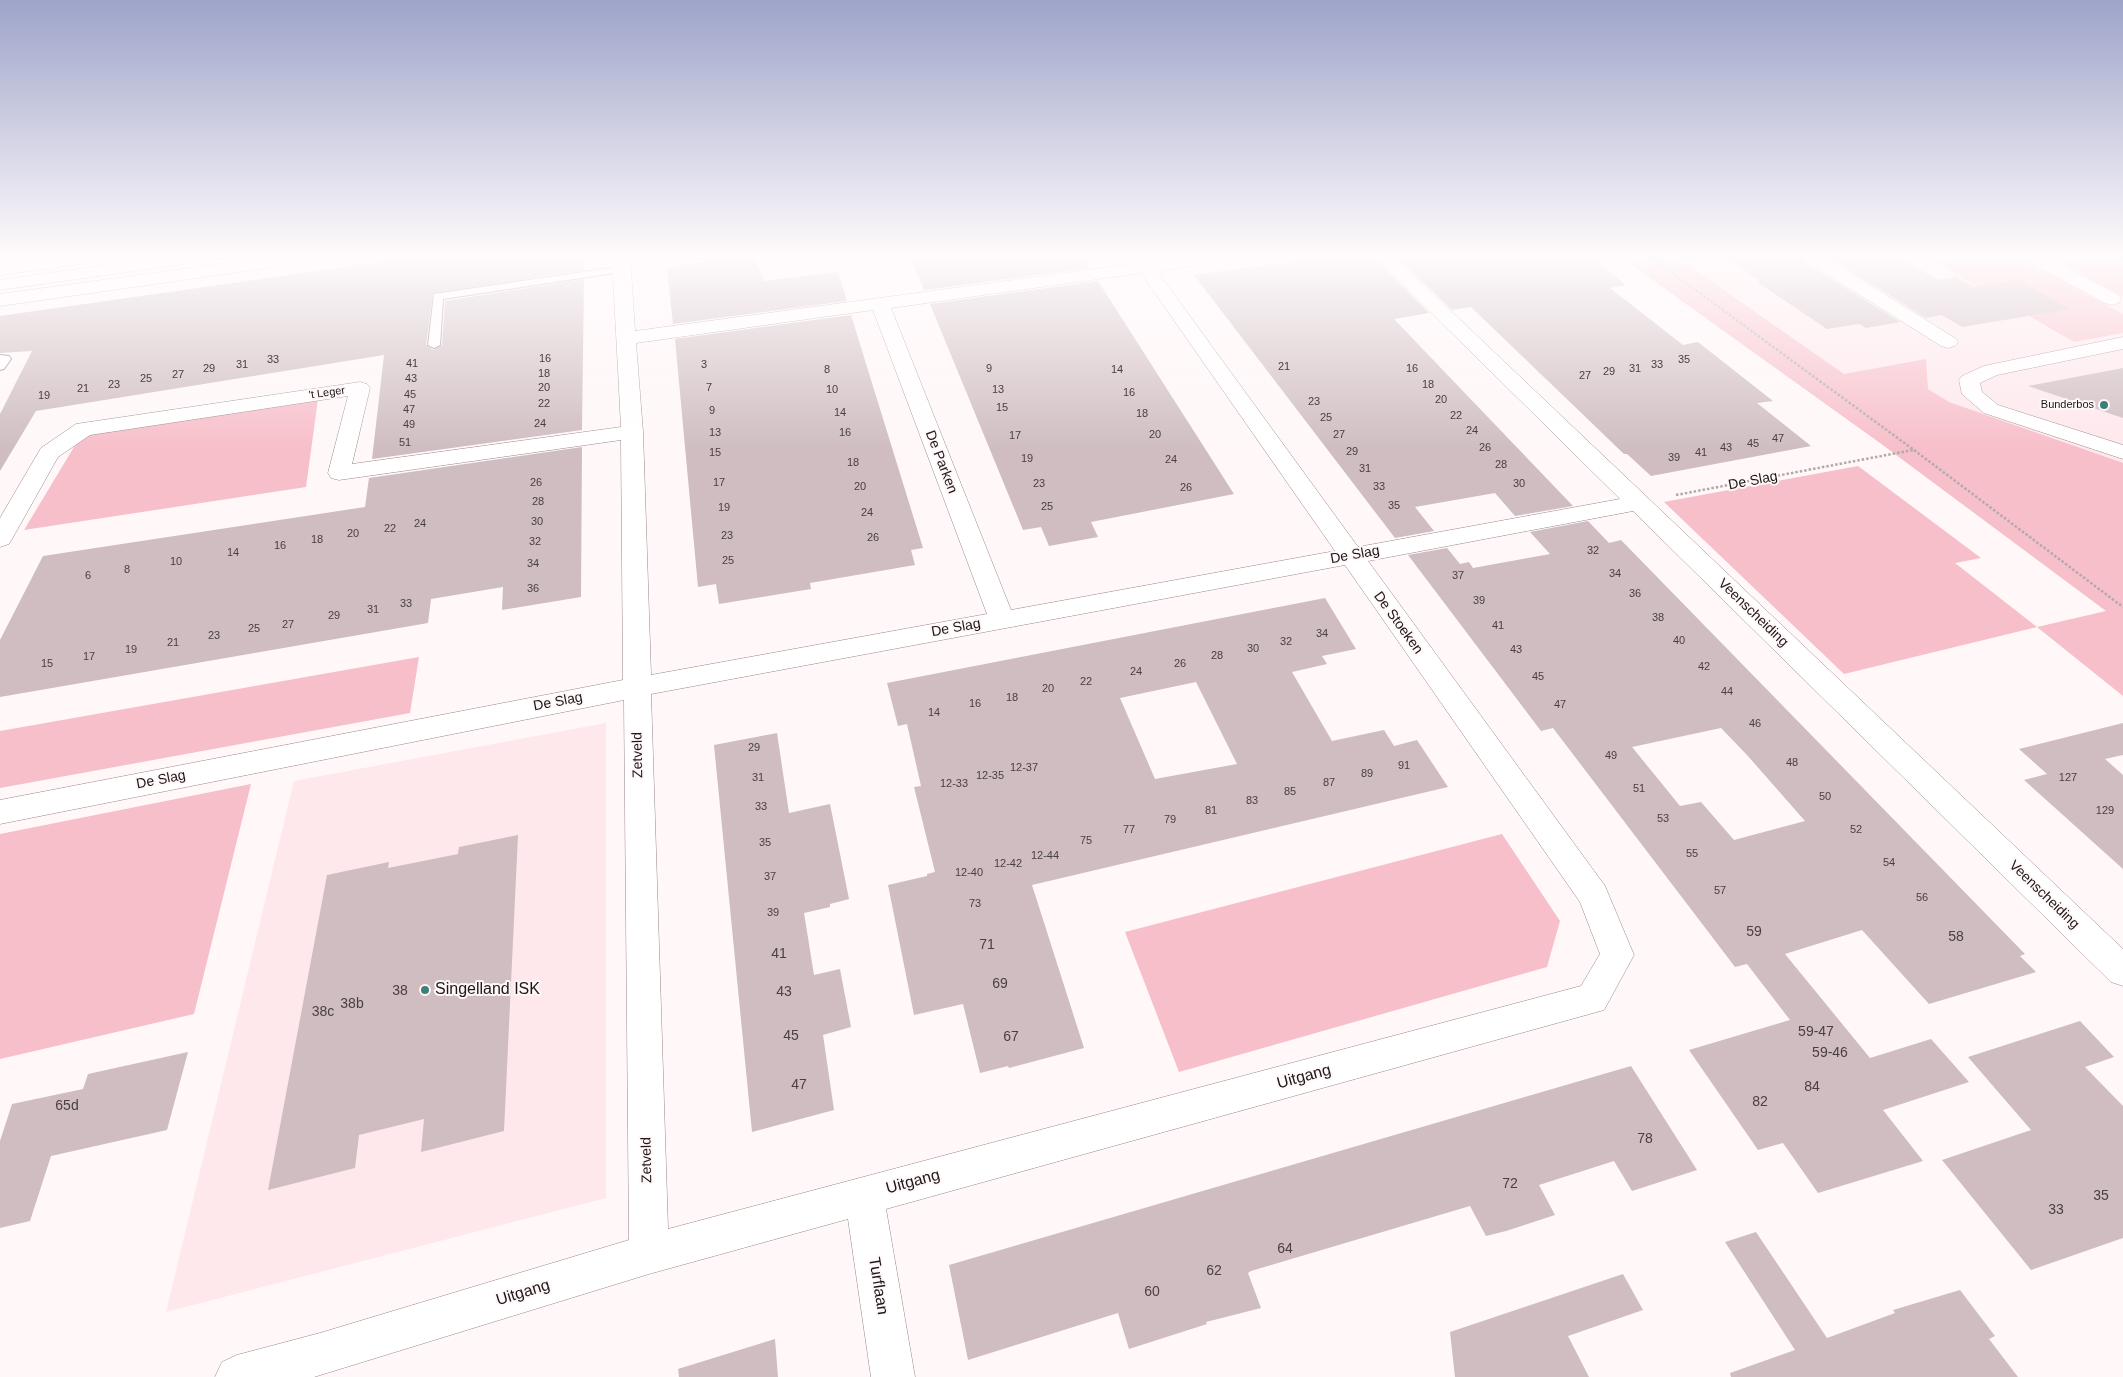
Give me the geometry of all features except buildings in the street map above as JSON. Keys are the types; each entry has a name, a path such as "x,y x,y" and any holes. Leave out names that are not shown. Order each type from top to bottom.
{"street":[{"name":"Zetveld","path":"627,320 632,432 649,1254"},
{"path":"628,338 756,320"},
{"name":"De Parken","path":"887,320 1002,620"},
{"name":"De Stoeken","path":"1182,320 1594,896 1617,955 1592,999"},
{"name":"Veenscheiding","path":"1450,320 2123,971"},
{"path":"1913,320 1948,342"},
{"path":"2123,344 1991,370 1969,380 1972,394 1991,409 2123,452"},
{"name":"'t Leger","path":"0,539 49,453 84,429 360,388 339,473 632,432"},
{"name":"De Slag","path":"0,812 637,687 1639,503"},
{"name":"Uitgang","path":"237,1377 319,1366 649,1254 1592,999"},
{"name":"Turflaan","path":"864,1196 893,1377"}],"lane":[{"path":"434,345 436,320"},
{"path":"0,359 4,359 0,366"}],"path":[{"path":"1737,320 2123,607"},
{"name":"De Slag","path":"1639,503 1914,450"}],"shaded area":[{"path":"1709,320 1767,320 1844,374 1926,359 1928,389 1949,402 2123,463 2123,696 2037,627 2106,611 1880,443"},
{"path":"1747,320 2123,320 2123,593"},
{"path":"2036,320 2123,320 2123,333 2074,342"},
{"path":"318,399 306,487 24,530 74,447 83,437 107,429"},
{"path":"1858,466 1981,558 1955,563 2037,627 1844,674 1664,502"},
{"path":"419,657 410,713 0,788 0,731"},
{"name":"Singelland ISK","path":"606,723 606,1198 166,1312 294,781"},
{"path":"251,784 194,1014 0,1059 0,834"},
{"path":"1502,834 1560,921 1547,967 1179,1072 1125,932"}],"place":[{"name":"Bunderbos","path":"2104,405"},
{"name":"Singelland ISK","path":"425,990"}]}
